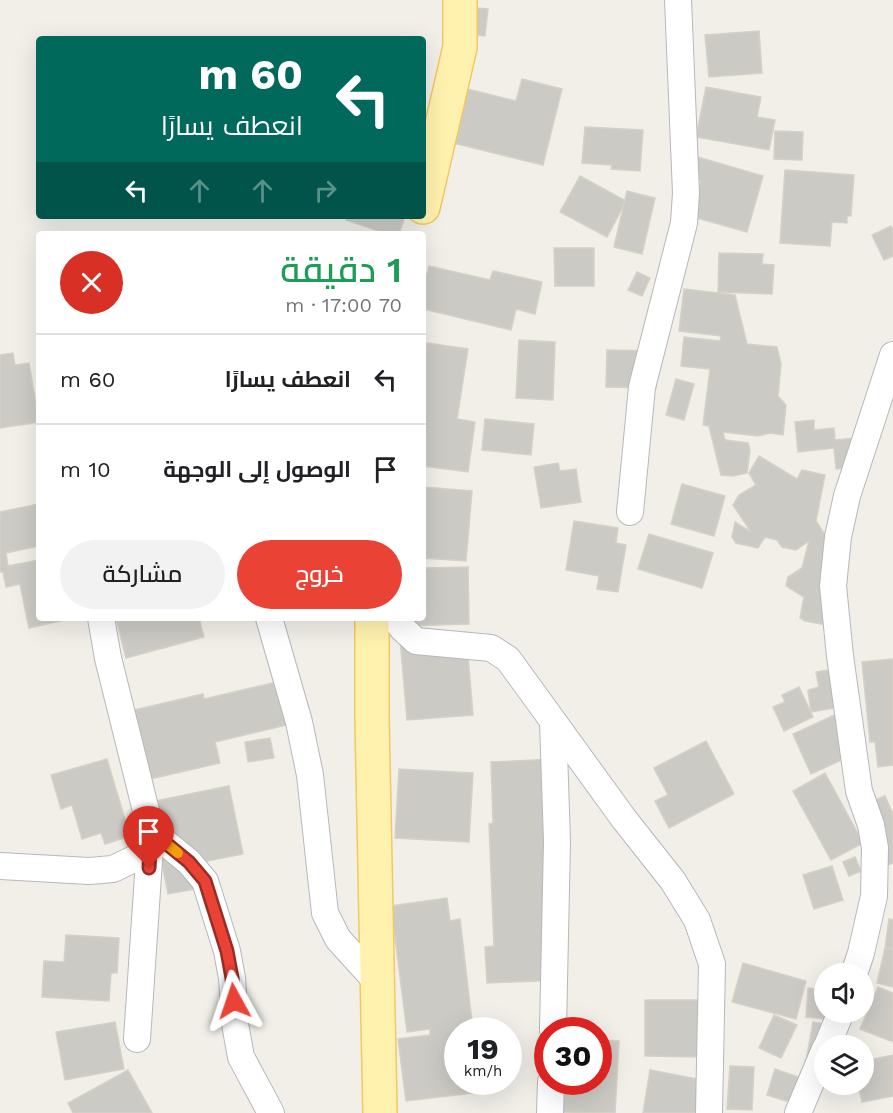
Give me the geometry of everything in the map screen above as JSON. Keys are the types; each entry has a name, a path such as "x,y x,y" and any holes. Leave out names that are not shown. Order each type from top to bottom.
{"main road":[{"path":"426,194 460,46 460,0"},
{"path":"372,621 380,1113"}],"street":[{"path":"630,512 642,387 684,223 686,193 678,0"},
{"path":"858,963 874,896 875,848 871,825 859,791 840,656 833,586 838,537 847,496 893,355"},
{"path":"102,621 150,841 137,1039"},
{"path":"270,621 299,722 310,775 325,913 338,939 377,982"},
{"path":"397,621 416,641 491,648 508,659 673,881 697,920 712,964 709,1113"},
{"path":"553,722 557,842 553,1017"},
{"path":"0,866 89,871 113,869 150,841"},
{"path":"150,841 189,862 205,881 227,951 241,1057 271,1113"},
{"path":"798,1113 814,1075"},
{"path":"550,1113 551,1095"}],"building":[{"path":"463,7 488,9 485,36 460,33"},
{"path":"759,31 762,73 709,77 705,35"},
{"path":"522,79 562,89 543,165 449,142 463,88 516,101"},
{"path":"706,87 761,97 757,117 775,120 769,150 696,137"},
{"path":"585,127 643,130 640,171 611,169 612,165 582,163"},
{"path":"775,131 803,132 802,160 774,159"},
{"path":"694,156 763,176 747,232 690,216 701,181 687,177"},
{"path":"785,170 854,175 851,216 847,216 847,223 832,222 830,246 780,243"},
{"path":"580,176 626,201 607,237 560,212"},
{"path":"627,191 655,198 642,254 614,247"},
{"path":"404,219 400,231 379,231 346,220"},
{"path":"891,226 893,256 884,260 872,235"},
{"path":"554,248 594,248 594,286 555,286"},
{"path":"719,253 763,254 762,264 774,265 772,294 718,292"},
{"path":"429,266 490,280 493,271 542,282 535,314 516,309 511,330 426,310 426,278"},
{"path":"637,272 650,278 642,296 628,290"},
{"path":"684,289 735,295 747,344 777,347 781,364 778,396 786,405 783,435 770,433 758,436 723,432 725,440 748,443 750,450 747,473 733,476 721,475 709,426 703,425 710,369 681,366 684,337 720,341 721,336 679,331"},
{"path":"519,340 555,342 553,400 516,398"},
{"path":"427,343 468,349 457,419 475,422 468,472 426,466"},
{"path":"607,350 657,351 656,388 606,387"},
{"path":"13,353 15,365 29,363 36,404 36,422 0,428 0,355"},
{"path":"676,379 694,384 684,420 666,415"},
{"path":"485,419 534,424 531,455 482,450"},
{"path":"814,420 814,430 834,428 835,440 856,438 859,467 836,469 834,448 798,452 795,422"},
{"path":"759,456 797,479 802,470 825,475 816,521 834,549 827,625 800,618 804,597 786,586 788,577 802,568 809,541 796,550 782,547 777,540 765,537 758,548 736,543 732,537 735,522 751,532 733,505 739,495 756,485 749,473"},
{"path":"558,463 560,471 576,469 581,502 541,508 534,467"},
{"path":"682,484 725,496 714,536 671,524"},
{"path":"426,487 472,491 466,561 426,558"},
{"path":"36,505 36,547 6,553 8,566 36,561 36,621 60,621 29,628 20,584 6,587 3,572 0,572 0,512"},
{"path":"574,521 618,528 616,543 626,545 618,592 597,589 599,576 566,570"},
{"path":"649,534 713,553 702,588 638,569"},
{"path":"468,567 469,624 406,626 406,621 426,621 426,568"},
{"path":"117,621 200,621 204,637 126,658"},
{"path":"466,632 473,715 407,720 400,638"},
{"path":"893,659 893,765 878,767 875,742 870,742 862,662"},
{"path":"840,668 847,706 811,712 808,690 819,687 816,672"},
{"path":"277,682 287,725 215,742 220,763 150,779 134,710 203,694 204,699"},
{"path":"799,687 813,717 784,731 773,707 785,702 782,695"},
{"path":"845,710 863,750 811,774 793,734"},
{"path":"270,738 274,758 248,762 245,742"},
{"path":"706,741 734,794 669,828 655,801 668,795 654,768"},
{"path":"107,759 130,836 105,844 101,833 82,839 72,805 61,809 51,775"},
{"path":"557,759 559,980 487,983 485,947 494,946 489,824 493,823 491,762"},
{"path":"399,769 473,773 469,842 395,838"},
{"path":"825,773 863,843 831,860 793,791"},
{"path":"229,786 243,854 192,864 196,889 168,894 150,802"},
{"path":"885,796 893,814 893,863 887,865 877,842 886,838 870,802"},
{"path":"855,857 861,871 849,876 843,862"},
{"path":"832,866 843,900 814,909 803,875"},
{"path":"447,898 450,921 460,919 471,1017 444,1017 444,1095 456,1095 406,1101 398,1039 430,1035 430,1029 407,1032 391,906"},
{"path":"889,919 893,920 893,949 885,948"},
{"path":"66,935 119,938 117,973 111,973 109,1001 42,997 44,961 64,962"},
{"path":"885,948 893,950 893,987 877,983"},
{"path":"743,963 806,981 796,1019 732,1002"},
{"path":"878,987 893,993 893,1042 860,1029 863,1023 874,1023 874,996"},
{"path":"808,988 814,989 814,1018 806,1017"},
{"path":"645,1000 698,1000 697,1057 645,1056"},
{"path":"774,1015 797,1025 781,1058 759,1048"},
{"path":"115,1022 124,1069 65,1080 56,1032"},
{"path":"813,1022 828,1025 826,1035 814,1035 814,1062 806,1061"},
{"path":"612,1041 619,1041 615,1113 562,1112 563,1095 612,1095"},
{"path":"893,1055 893,1096 862,1102 860,1095 874,1095 874,1059"},
{"path":"730,1066 754,1067 752,1110 727,1109"},
{"path":"775,1069 804,1079 796,1104 767,1095"},
{"path":"128,1070 152,1113 73,1113 68,1103"},
{"path":"650,1070 703,1080 697,1113 643,1113"}],"slow traffic":[{"path":"150,842 151,831 178,853"}],"route":[{"path":"149,868 151,831 189,862 205,881 227,951 234,1001"}]}
